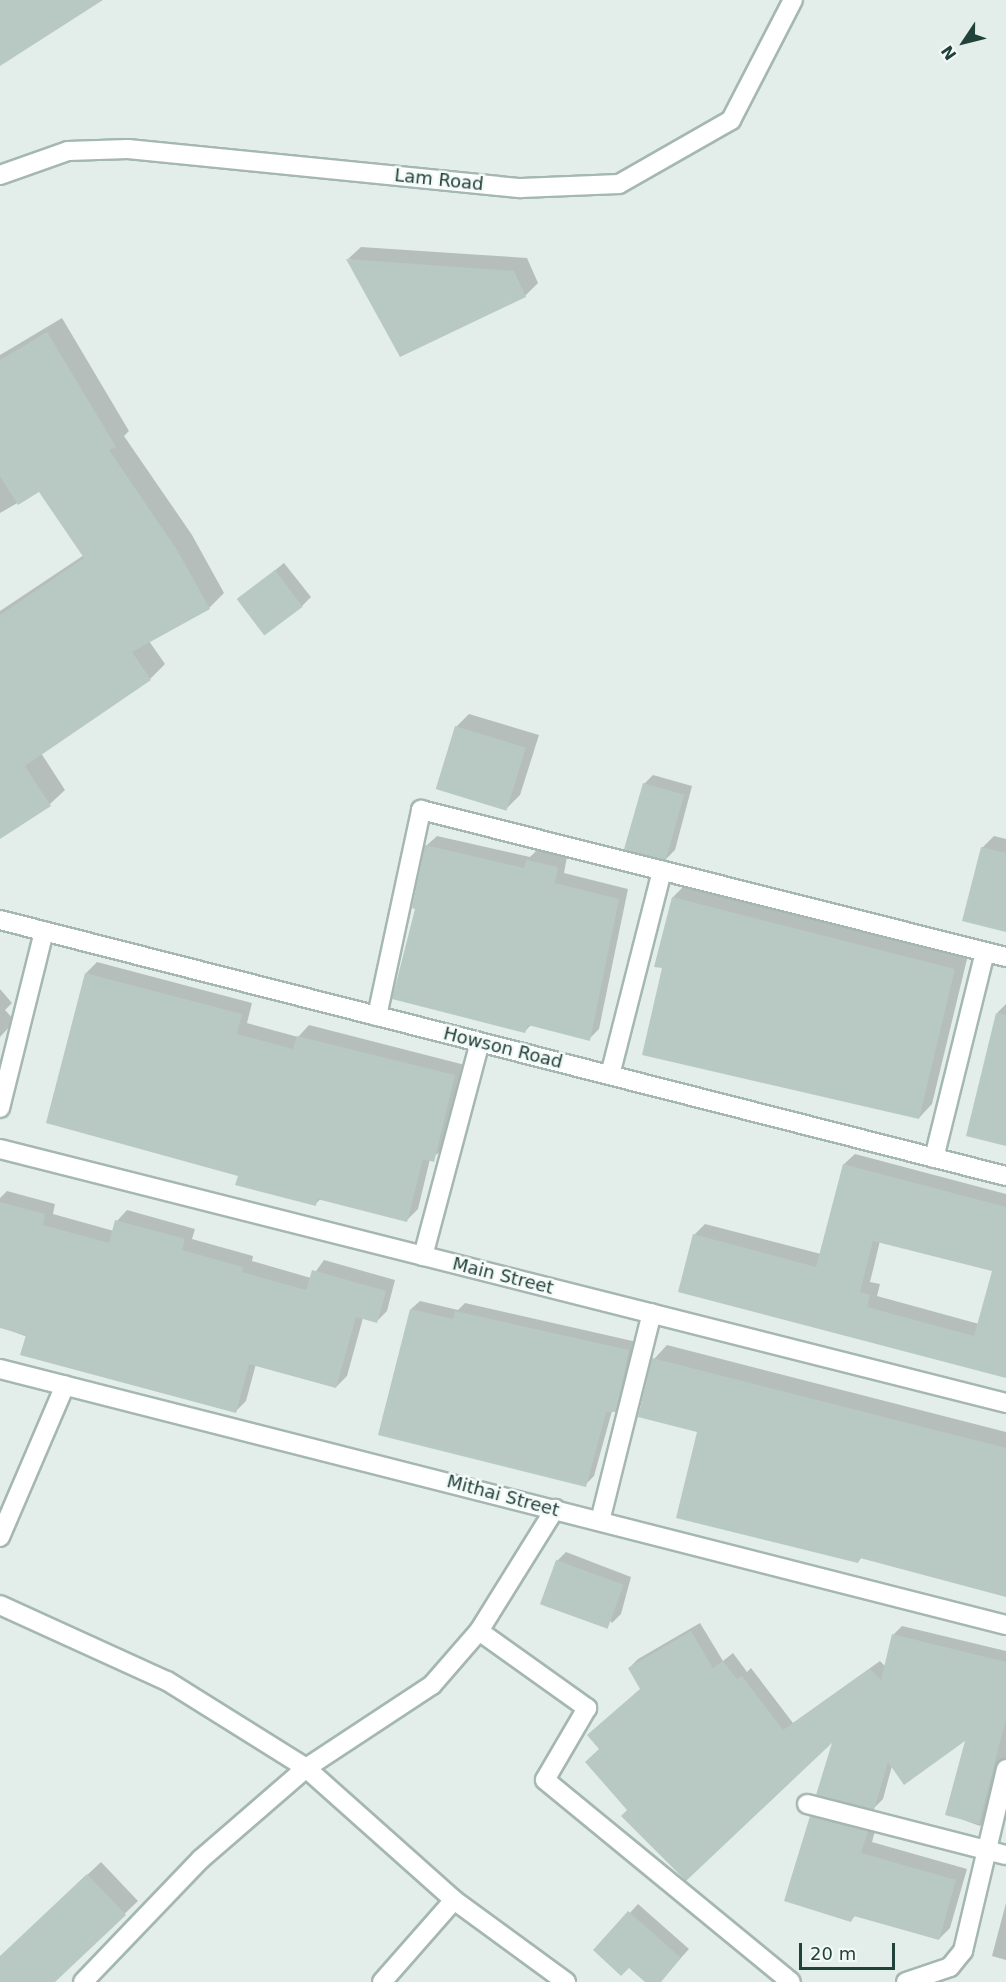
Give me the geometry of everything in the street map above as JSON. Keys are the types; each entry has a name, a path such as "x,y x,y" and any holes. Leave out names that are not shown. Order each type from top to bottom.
{"street":[{"name":"Lam Road","path":"0,175 68,151 128,149 521,188 619,184 732,120 794,0"},
{"path":"377,1016 421,810 1006,957"},
{"path":"610,1075 662,871"},
{"name":"Howson Road","path":"0,920 1006,1176"},
{"path":"0,1108 44,931"},
{"path":"934,1158 985,952"},
{"path":"423,1256 480,1042"},
{"name":"Main Street","path":"0,1149 1006,1403"},
{"path":"600,1521 652,1313"},
{"name":"Mithai Street","path":"0,1368 1006,1625"},
{"path":"0,1538 65,1385"},
{"path":"83,1982 201,1859 306,1768 394,1714 432,1685 479,1631 555,1509"},
{"path":"0,1605 167,1682 306,1768 454,1900 566,1982"},
{"path":"479,1631 587,1708 545,1780 791,1982"},
{"path":"906,1982 950,1967 963,1951 985,1850 1006,1769"},
{"path":"807,1804 1006,1855"},
{"path":"382,1982 454,1900"}],"building":[{"path":"0,0 103,0 0,66"},
{"path":"346,259 514,271 526,297 400,357"},
{"path":"47,332 116,447 109,450 177,550 210,609 132,652 151,680 25,766 51,806 0,839 0,615 84,558 39,492 18,505 0,476 0,360"},
{"path":"275,570 303,607 264,636 237,599"},
{"path":"455,726 526,748 506,811 436,789"},
{"path":"643,783 684,795 665,861 624,849"},
{"path":"425,845 524,868 526,860 558,867 555,883 619,899 590,1041 528,1025 525,1033 392,999 415,909 412,908"},
{"path":"981,847 1006,853 1006,932 962,921"},
{"path":"672,897 955,969 919,1119 642,1055 662,968 654,967"},
{"path":"85,973 242,1014 237,1034 293,1049 297,1036 455,1075 434,1162 423,1159 407,1222 317,1199 316,1206 235,1185 238,1176 46,1123"},
{"path":"996,1013 1006,1015 1006,1146 966,1136"},
{"path":"843,1164 1006,1207 1006,1378 678,1292 693,1234 816,1267","holes":["873,1241 992,1271 974,1336 867,1307 870,1295 860,1292"]},
{"path":"0,1202 45,1214 43,1225 109,1243 115,1220 185,1239 182,1250 243,1267 242,1272 306,1290 312,1270 386,1291 377,1323 356,1317 336,1388 249,1364 236,1413 20,1355 26,1335 0,1328"},
{"path":"410,1309 453,1319 455,1311 629,1350 616,1412 606,1412 586,1487 378,1435"},
{"path":"652,1358 1006,1448 1006,1597 860,1558 858,1563 676,1518 697,1432 638,1417"},
{"path":"556,1560 624,1585 608,1629 540,1604"},
{"path":"691,1631 713,1668 723,1661 737,1679 742,1676 783,1730 870,1669 881,1680 892,1634 1006,1662 1006,1719 979,1824 945,1815 965,1741 904,1785 888,1762 874,1810 816,1795 832,1743 686,1881 621,1816 627,1810 585,1762 599,1749 587,1735 640,1689 628,1668"},
{"path":"810,1816 868,1831 861,1853 956,1880 939,1940 854,1916 851,1922 784,1901"},
{"path":"87,1874 126,1915 55,1982 0,1982 0,1956"},
{"path":"628,1911 681,1958 661,1982 645,1982 629,1968 621,1976 593,1950"}]}
